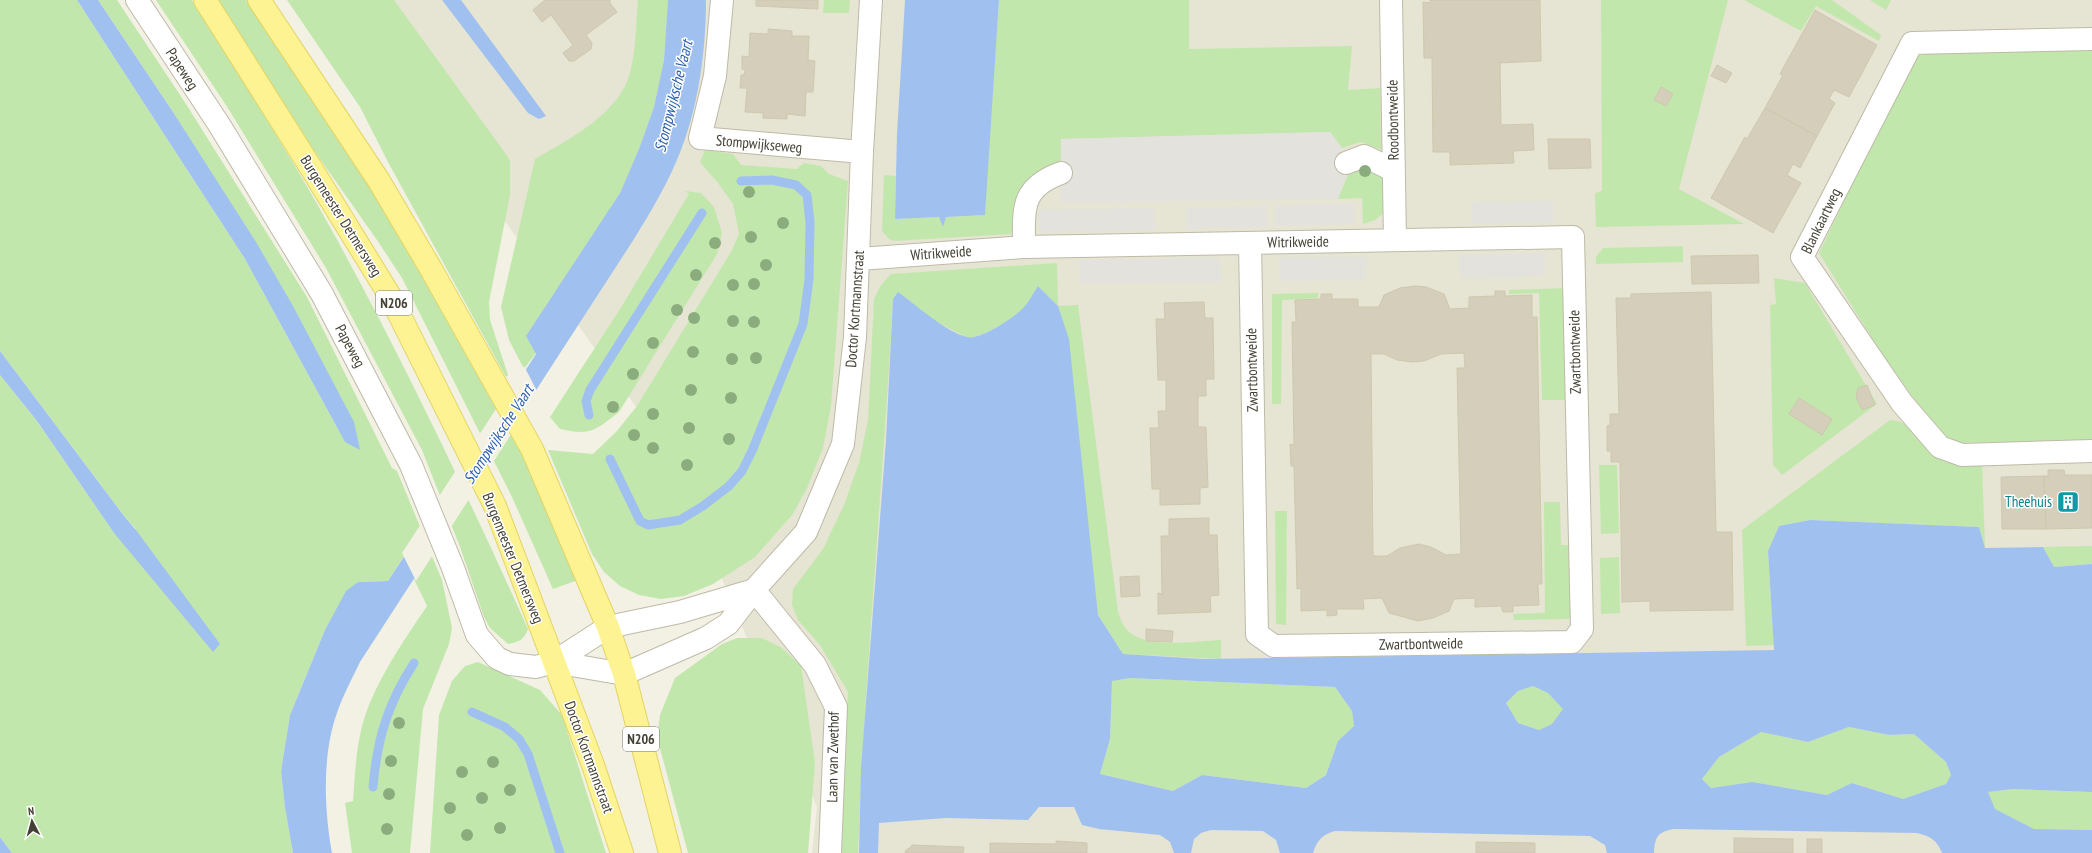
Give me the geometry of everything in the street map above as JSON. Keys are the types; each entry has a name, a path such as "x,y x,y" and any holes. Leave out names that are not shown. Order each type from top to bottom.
{"main road":[{"name":"Burgemeester Detmersweg","path":"205,0 308,162 390,296 495,506 554,662"},
{"name":"N206","path":"259,0 379,181 504,396 532,449 608,627 624,674 670,853"},
{"name":"Doctor Kortmannstraat","path":"554,662 593,765 622,853"}],"street":[{"name":"Papeweg","path":"137,0 220,126 322,294 411,465 430,508 477,635 497,658 510,664 522,667 536,667 554,662"},
{"name":"Stompwijkseweg","path":"722,0 715,76 700,138 862,152"},
{"name":"Doctor Kortmannstraat","path":"624,674 706,638 728,624 754,590 806,532 844,444 855,337 862,152 871,0"},
{"name":"Roodbontweide","path":"1391,0 1395,240"},
{"name":"Blankaartweg","path":"2092,39 1912,43 1802,257 1902,403 1940,447 1962,455 2092,451"},
{"path":"1346,163 1364,156 1393,170"},
{"path":"1024,247 1024,207 1032,190 1051,177 1061,174"},
{"name":"Witrikweide","path":"859,259 1024,247 1572,237"},
{"name":"Zwartbontweide","path":"1250,243 1257,634 1274,646 1572,642 1582,629 1572,237"},
{"path":"554,662 608,627 680,612 754,590"},
{"name":"Laan van Zwethof","path":"754,590 815,665 836,707 830,853"},
{"path":"554,662 624,674"}],"shaded area":[{"path":"349,0 2092,0 2092,853 812,853 817,807 672,458"},
{"path":"1330,132 1342,148 1349,172 1337,199 1060,203 1061,139"},
{"path":"1553,201 1553,222 1472,224 1471,203"},
{"path":"1354,204 1354,224 1274,226 1274,205"},
{"path":"1267,206 1268,227 1186,229 1186,208"},
{"path":"1154,208 1155,230 1040,233 1039,210"},
{"path":"1545,253 1545,276 1460,278 1459,255"},
{"path":"1366,257 1366,280 1280,281 1279,258"},
{"path":"1220,258 1221,282 1080,284 1079,260"}],"green space":[{"path":"0,0 77,0 245,259 345,442 171,109 98,0 117,0 186,104 307,297 392,468 397,471 421,529 388,581 358,582 325,630 290,715 281,771 285,808 293,853 12,853 0,837 0,375 37,421 114,533 136,529 124,516 0,351"},
{"path":"156,0 192,0 283,146 318,206 386,333 482,529 528,629 525,636 521,640 508,644 490,628 484,617 460,547 422,450 326,268 226,105"},
{"path":"218,0 246,0 335,132 398,232 531,468 578,580 553,589 512,497 402,278 294,122"},
{"path":"287,0 394,0 508,157 510,161 510,195 489,302 490,320 508,375 506,377 388,162 360,107"},
{"path":"638,0 668,0 664,60 654,107 639,149 620,193 586,247 536,353 524,369 509,340 501,307 535,159 563,143 591,124 615,101 624,88 630,73 634,55"},
{"path":"824,0 850,0 849,13 823,13"},
{"path":"999,0 1189,0 1189,49 1352,46 1348,90 1380,88 1381,150 1361,142 1342,148 1330,132 1061,139 1061,163 1025,185 1013,213 1014,223 1011,234 894,241 889,239 882,231 884,175 896,176 895,219 939,217 943,226 946,217 984,215"},
{"path":"1601,0 1728,0 1679,189 1744,224 1596,227 1595,193 1602,191"},
{"path":"1744,0 1832,0 1881,35 1879,41 1816,6 1801,31"},
{"path":"1870,0 1891,0 1886,10"},
{"path":"2092,49 2092,441 1946,443 1880,351 1819,253 1914,57 1933,52"},
{"path":"705,150 733,154 741,165 797,169 804,163 821,166 829,174 848,181 831,406 823,448 807,488 793,514 755,557 713,584 684,596 661,599 639,595 620,586 604,572 592,554 548,450 593,454 616,432 637,406 731,252 739,234 733,204 700,162"},
{"path":"1364,162 1384,172 1384,213 1375,220 1363,224 1362,198 1338,199 1349,172"},
{"path":"685,191 701,193 714,207 722,233 717,254 619,412 598,428 586,432 560,429 550,417 622,306 689,194"},
{"path":"1683,246 1683,262 1596,264 1596,257 1603,248"},
{"path":"1057,263 1058,306 1038,286 1029,302 1020,312 998,327 975,337 968,338 893,299 865,714 858,853 839,853 848,692 820,645 798,620 792,605 793,589 823,549 844,505 859,463 868,420 874,299 881,285 891,274"},
{"path":"1774,278 1805,283 1877,404 1782,475 1773,465 1770,305 1776,304"},
{"path":"1565,288 1567,400 1542,400 1539,293 1509,294 1509,290"},
{"path":"1318,293 1318,298 1282,300 1281,404 1272,404 1272,294"},
{"path":"1078,305 1118,612 1122,623 1131,634 1142,639 1155,642 1183,643 1221,640 1221,659 1123,654 1098,615 1058,306"},
{"path":"1890,420 1899,421 1907,425 1939,458 1948,462 1960,464 1982,463 1985,548 1979,527 1810,520 1779,526 1768,551 1774,645 1746,646 1742,530"},
{"path":"1599,465 1617,465 1619,533 1601,534"},
{"path":"1544,502 1560,502 1561,545 1570,545 1571,619 1514,620 1513,614 1545,613"},
{"path":"1275,511 1287,511 1286,625 1276,624"},
{"path":"2092,546 2092,564 2053,567 2043,547"},
{"path":"431,554 442,580 452,628 449,644 423,709 410,853 352,853 345,803 353,801 356,760 361,729 369,704 376,689 400,646 427,606 414,579"},
{"path":"1619,557 1620,613 1601,614 1600,558"},
{"path":"737,638 762,638 782,648 801,666 815,763 808,853 688,853 657,737 660,715 675,678 722,644"},
{"path":"478,662 540,690 562,715 606,853 430,853 439,715 452,681 465,666"},
{"path":"1130,678 1335,687 1352,711 1354,726 1338,741 1326,775 1306,788 1202,775 1173,791 1100,774 1110,739 1112,681"},
{"path":"1533,686 1548,693 1564,709 1552,724 1539,730 1518,723 1506,703 1518,691"},
{"path":"1849,727 1889,735 1914,734 1946,762 1951,775 1946,784 1903,799 1853,783 1827,795 1752,782 1711,788 1702,779 1719,757 1761,732 1808,742"},
{"path":"2013,789 2092,792 2092,830 2034,829 1994,809 1988,792"}],"water":[{"path":"77,0 98,0 171,109 256,242 293,306 354,422 360,450 345,442 245,259"},
{"path":"442,0 461,0 546,116 539,119 528,113"},
{"name":"Stompwijksche Vaart","path":"668,0 706,0 705,38 697,95 687,132 676,162 660,195 634,239 360,662 339,706 332,729 329,746 326,801 332,853 293,853 285,808 281,771 290,715 325,630 346,591 358,582 388,581 536,354 526,336 620,193 639,149 654,107 664,60"},
{"path":"905,0 999,0 985,215 946,217 943,227 939,217 895,219 897,134"},
{"path":"1038,286 1058,306 1069,339 1098,615 1123,654 1203,659 1774,650 1768,551 1779,526 1810,520 1979,527 1985,548 2043,547 2054,567 2092,564 2092,792 2013,789 1988,792 1995,809 2034,829 2092,830 2092,853 1942,853 1938,845 1932,839 1917,833 1674,829 1668,830 1658,836 1655,843 1654,853 1607,853 1605,845 1590,836 1335,831 1327,834 1321,839 1316,845 1313,853 1280,853 1276,840 1263,831 1211,830 1201,833 1194,839 1191,853 1174,853 1170,842 1160,835 1099,829 1082,825 1074,807 1039,807 1028,820 946,818 879,823 878,853 859,853 861,768 886,440 893,299 898,292 931,318 950,330 967,337 973,337 989,332 1014,316 1025,306","holes":["1130,678 1335,687 1352,711 1354,726 1338,741 1326,775 1306,788 1202,775 1173,791 1100,774 1110,739 1112,681","1533,686 1548,693 1563,709 1552,724 1539,730 1518,723 1506,703 1518,691","1849,727 1889,735 1914,734 1946,762 1951,775 1946,784 1903,799 1852,783 1827,795 1752,782 1711,788 1702,779 1719,757 1761,732 1808,742"]},
{"path":"0,351 136,530 220,644 213,652 114,533 37,421 0,375"},
{"path":"0,837 12,853 0,853"}],"pier":[{"path":"524,366 538,393 416,581 402,553"}],"building":[{"path":"545,0 610,0 610,3 617,12 586,35 592,43 591,49 574,61 569,61 563,53 573,45 551,15 542,22 533,10"},
{"path":"756,0 818,0 818,9 756,6"},
{"path":"1430,0 1540,0 1541,61 1500,63 1501,125 1533,124 1534,150 1513,151 1514,163 1450,165 1450,152 1433,152 1432,58 1424,58 1423,2 1430,3"},
{"path":"1815,10 1877,45 1849,97 1834,90 1829,99 1835,103 1817,136 1765,108 1783,75 1780,74"},
{"path":"768,29 792,31 792,36 809,36 808,60 815,61 813,92 806,92 805,116 787,114 787,119 763,118 763,113 745,112 747,88 740,88 741,75 744,75 745,70 742,69 742,56 749,57 750,33 768,34"},
{"path":"1717,65 1732,73 1726,83 1711,76"},
{"path":"1661,87 1673,94 1666,106 1654,100"},
{"path":"1765,108 1817,136 1800,168 1793,164 1787,175 1801,183 1773,233 1711,198 1745,137 1747,139"},
{"path":"1548,139 1590,139 1591,168 1549,169"},
{"path":"1758,255 1759,283 1692,284 1691,256"},
{"path":"1415,286 1426,287 1444,294 1450,309 1469,308 1469,297 1495,296 1495,291 1505,291 1505,296 1532,295 1532,317 1537,317 1542,584 1538,584 1539,605 1513,606 1513,612 1503,612 1501,606 1475,607 1475,598 1454,599 1449,611 1433,618 1418,621 1389,613 1382,598 1363,599 1364,609 1337,609 1337,615 1327,616 1327,610 1301,611 1301,588 1297,589 1294,466 1291,466 1290,444 1294,445 1292,322 1296,322 1295,300 1321,299 1321,294 1332,294 1332,299 1358,299 1358,307 1379,307 1384,295 1400,288","holes":["1464,353 1465,368 1457,368 1461,554 1446,555 1431,547 1419,544 1400,548 1387,556 1373,556 1371,354 1384,354 1397,360 1412,362 1424,361 1441,354"]},
{"path":"1711,292 1716,532 1732,532 1733,610 1650,611 1650,601 1622,602 1620,462 1611,462 1611,451 1607,451 1607,426 1610,425 1610,414 1619,414 1616,298 1631,298 1631,294"},
{"path":"1204,302 1205,318 1213,318 1214,379 1206,379 1206,396 1198,396 1198,427 1206,427 1208,487 1200,488 1200,504 1160,505 1160,489 1152,489 1150,428 1159,428 1158,411 1166,411 1166,380 1158,380 1156,319 1165,319 1164,303"},
{"path":"1867,385 1875,405 1862,410 1856,397 1858,388"},
{"path":"1799,398 1832,419 1822,435 1789,414"},
{"name":"Theehuis","path":"2048,470 2064,470 2065,475 2092,475 2092,528 2046,529 2044,476 2048,476"},
{"path":"2044,476 2046,529 2002,529 2001,477"},
{"path":"1209,518 1209,535 1217,535 1219,595 1210,596 1211,612 1158,614 1158,593 1162,594 1161,536 1169,536 1169,519"},
{"path":"1139,576 1140,596 1121,597 1120,577"},
{"path":"1146,629 1173,631 1172,642 1146,641"},
{"path":"1734,838 1793,839 1793,853 1734,853"},
{"path":"1807,839 1822,839 1822,853 1807,853"},
{"path":"1056,841 1087,843 1087,853 990,853 990,843 1056,844"},
{"path":"1476,842 1535,843 1535,853 1476,853"},
{"path":"912,845 964,847 963,853 905,853 906,850"}],"waterway":[{"path":"610,459 640,521 648,525 680,520 703,506 729,486 742,471 752,451 803,324 809,279 810,222 807,195 796,185 772,180 741,181"},
{"path":"589,415 586,401 590,390 702,213"},
{"path":"373,787 377,753 385,722 397,692 414,663"},
{"path":"472,712 505,727 519,739 528,754 560,853"}],"place":[{"name":"Theehuis","path":"2068,502"}]}
